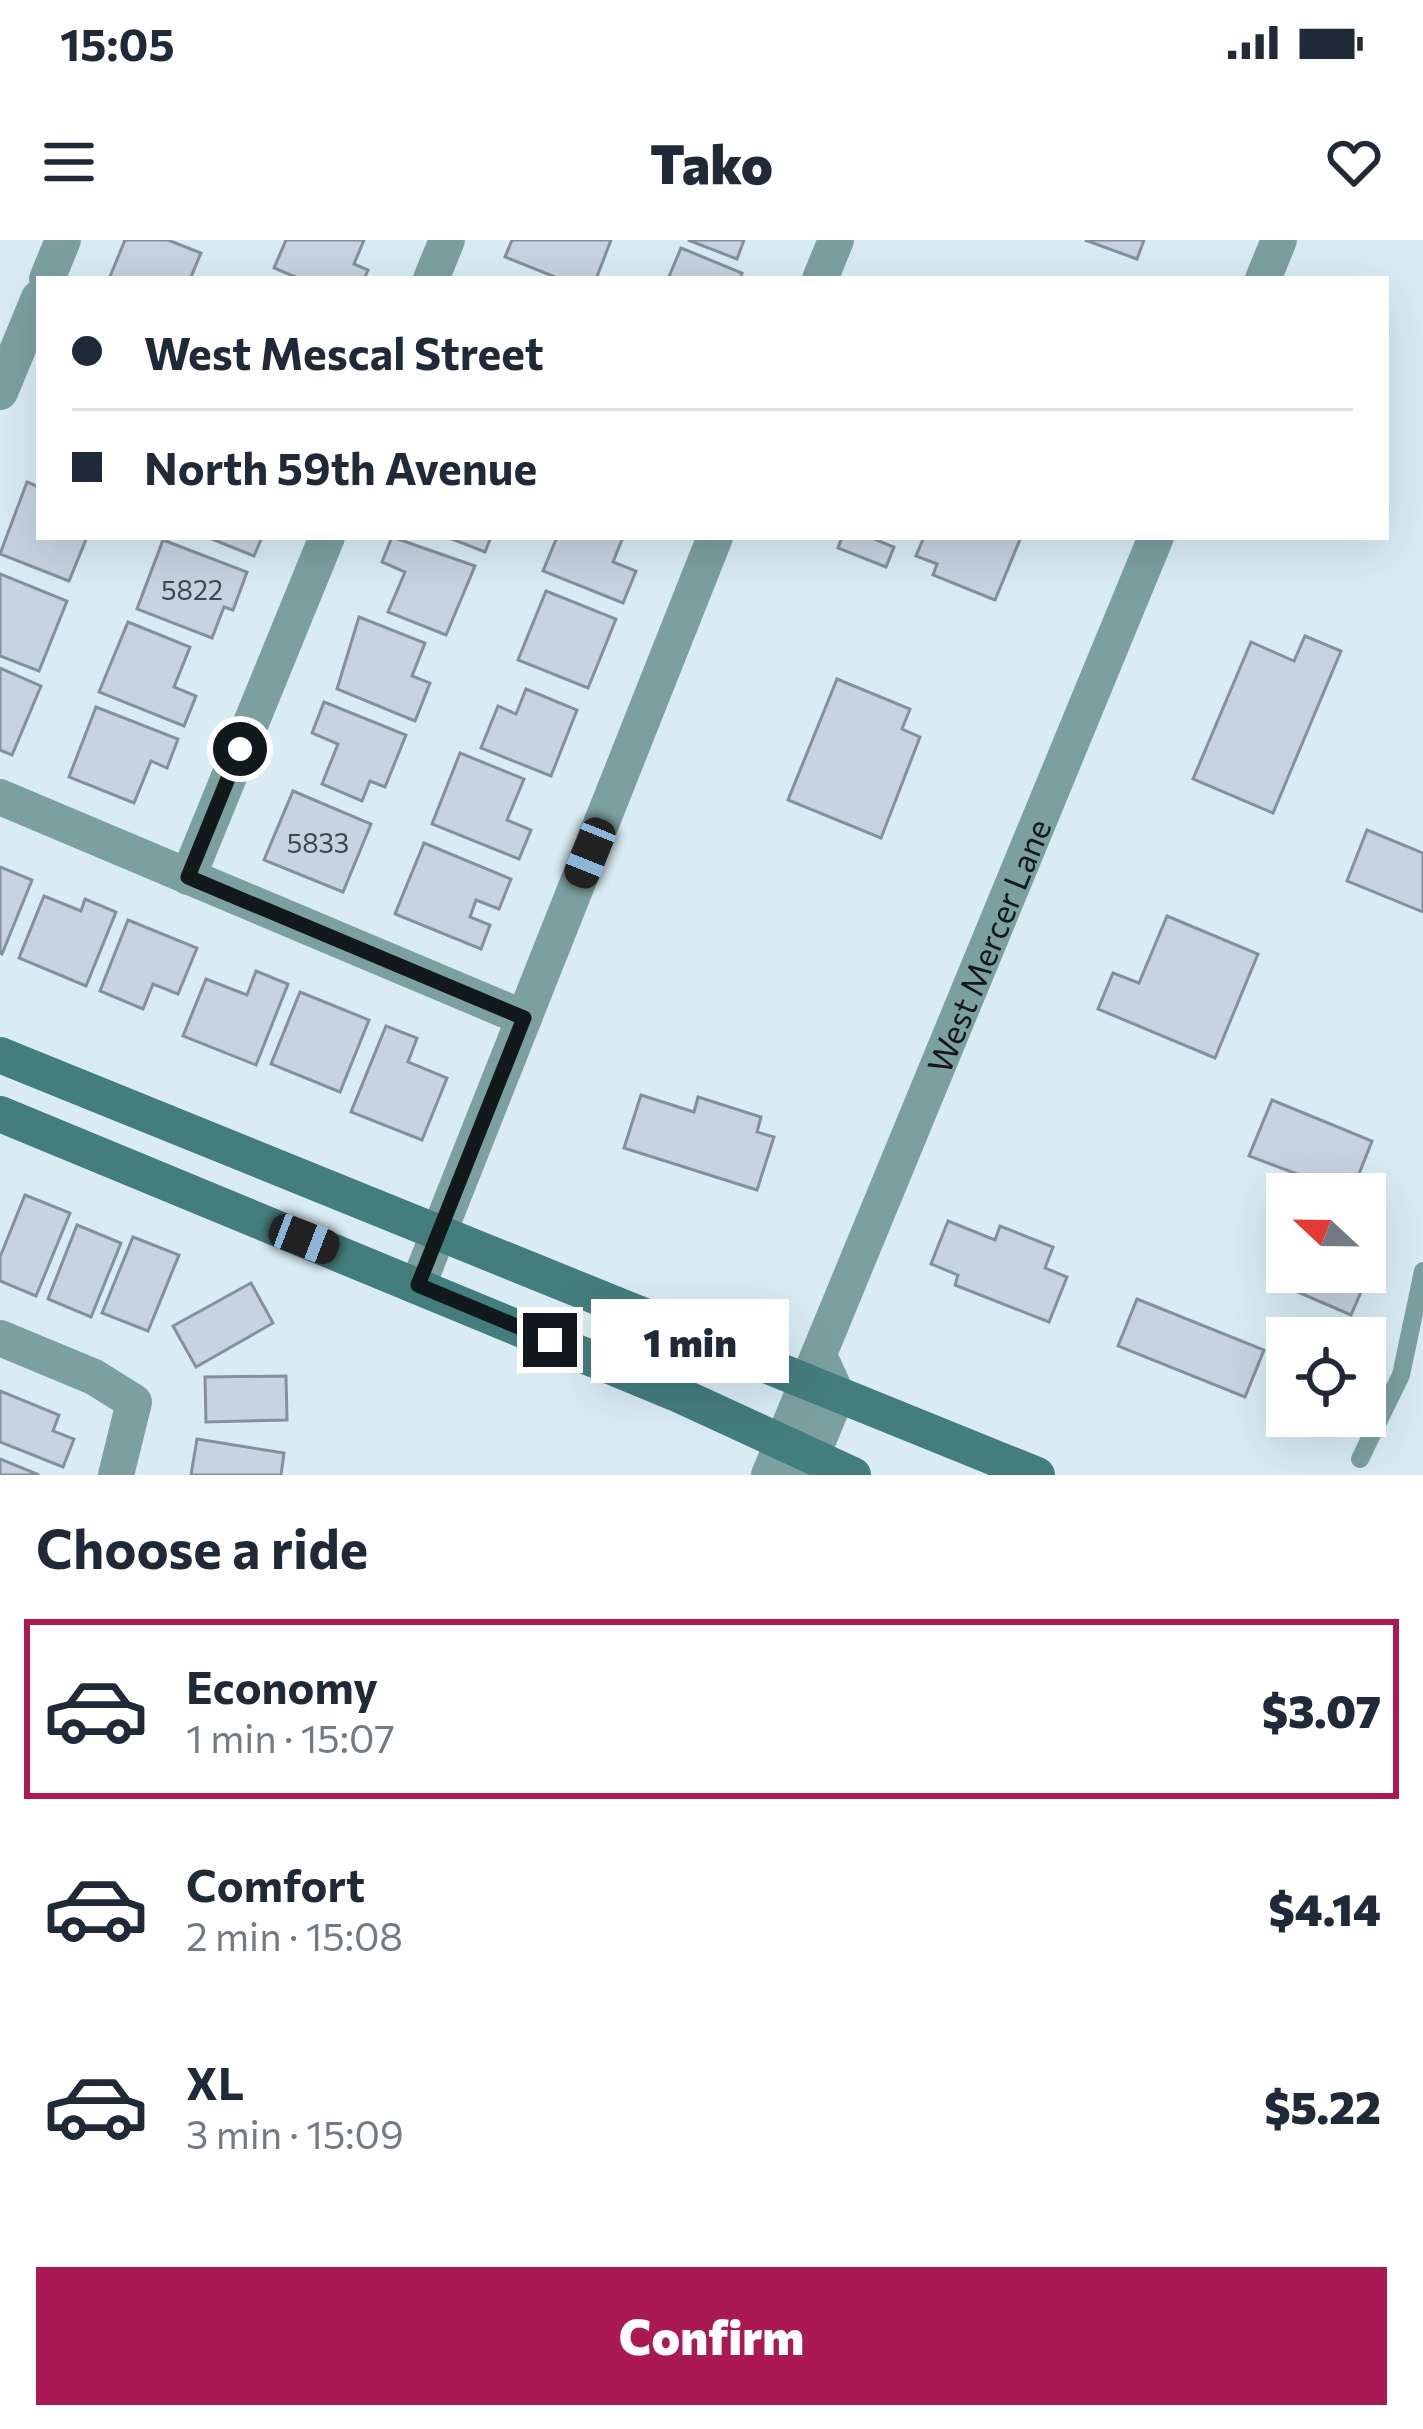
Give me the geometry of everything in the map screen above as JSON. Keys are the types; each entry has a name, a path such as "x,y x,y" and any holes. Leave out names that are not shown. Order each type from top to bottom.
{"main road":[{"path":"0,1055 437,1235 820,1376 1037,1475"},
{"path":"0,1114 418,1285 792,1462 853,1475"}],"street":[{"path":"47,276 63,240"},
{"path":"432,276 447,240"},
{"path":"821,276 836,240"},
{"path":"1264,276 1279,240"},
{"path":"0,392 36,305"},
{"path":"188,877 325,540"},
{"path":"418,1285 714,540"},
{"name":"West Mercer Lane","path":"792,1462 820,1376 1155,540"},
{"path":"0,797 524,1018"},
{"path":"0,1338 94,1378 134,1402 116,1475"}],"lane":[{"path":"1360,1459 1401,1375 1423,1271"}],"building":[{"path":"125,240 168,240 201,253 191,276 110,276"},
{"path":"286,240 364,240 354,264 368,270 365,276 293,276 274,268"},
{"path":"512,240 611,240 597,276 552,276 505,257"},
{"path":"688,240 744,240 737,259"},
{"path":"1085,240 1144,240 1137,259"},
{"path":"681,248 742,273 741,276 669,276"},
{"path":"27,482 36,486 36,540 86,540 69,581 0,554"},
{"path":"163,540 247,572 233,610 224,607 212,638 137,609"},
{"path":"214,540 261,540 254,556"},
{"path":"391,540 401,540 475,566 446,635 388,612 405,572 382,562"},
{"path":"455,540 490,540 485,552"},
{"path":"556,540 622,540 613,562 636,571 623,603 543,571"},
{"path":"841,540 876,540 894,547 886,567 838,548"},
{"path":"923,540 1020,540 995,600 933,575 937,564 916,556"},
{"path":"0,574 67,601 39,671 0,656"},
{"path":"546,591 616,619 588,688 518,660"},
{"path":"359,617 425,643 412,676 430,683 415,721 337,689"},
{"path":"128,622 190,647 174,687 196,696 184,726 99,692"},
{"path":"1305,636 1341,651 1273,813 1193,779 1251,642 1294,661"},
{"path":"0,668 41,686 12,755 0,750"},
{"path":"837,679 910,709 902,729 920,737 881,838 788,800"},
{"path":"526,689 577,710 551,776 481,748 498,706 516,714"},
{"path":"324,702 406,735 385,787 370,781 362,801 322,784 338,744 312,733"},
{"path":"96,707 178,739 167,768 151,761 134,803 69,777"},
{"path":"460,753 524,779 507,820 531,830 519,859 432,824"},
{"path":"293,791 371,824 343,892 264,860"},
{"path":"1367,830 1423,853 1423,912 1347,881"},
{"path":"424,843 511,879 499,909 476,900 470,917 490,925 481,949 395,914"},
{"path":"0,867 32,880 2,954 0,953"},
{"path":"44,896 81,911 85,899 116,912 86,986 19,958"},
{"path":"1167,916 1258,954 1215,1058 1098,1009 1113,973 1139,983"},
{"path":"128,920 197,948 178,994 153,984 143,1009 100,991"},
{"path":"256,971 288,984 256,1065 183,1036 206,979 247,995"},
{"path":"300,992 369,1020 340,1092 271,1064"},
{"path":"386,1026 417,1038 408,1062 447,1078 422,1140 351,1112"},
{"path":"641,1095 694,1112 698,1097 761,1117 757,1132 774,1137 757,1190 624,1148"},
{"path":"1272,1100 1372,1141 1359,1173 1295,1173 1249,1156"},
{"path":"25,1195 70,1213 36,1296 0,1281 0,1257"},
{"path":"948,1221 995,1240 1000,1226 1053,1247 1045,1268 1067,1277 1049,1322 955,1285 958,1275 931,1264"},
{"path":"77,1225 121,1243 91,1317 48,1299"},
{"path":"133,1237 179,1255 148,1331 102,1313"},
{"path":"251,1283 273,1323 196,1367 173,1326"},
{"path":"1300,1293 1361,1293 1351,1315"},
{"path":"1137,1299 1264,1350 1245,1397 1118,1346"},
{"path":"286,1376 287,1420 206,1422 205,1377"},
{"path":"0,1391 59,1415 53,1431 74,1439 63,1467 0,1442"},
{"path":"197,1439 284,1453 281,1475 191,1475"},
{"path":"0,1459 39,1475 0,1475"}],"route":[{"path":"240,749 188,877 524,1018 418,1285 550,1340"}]}
